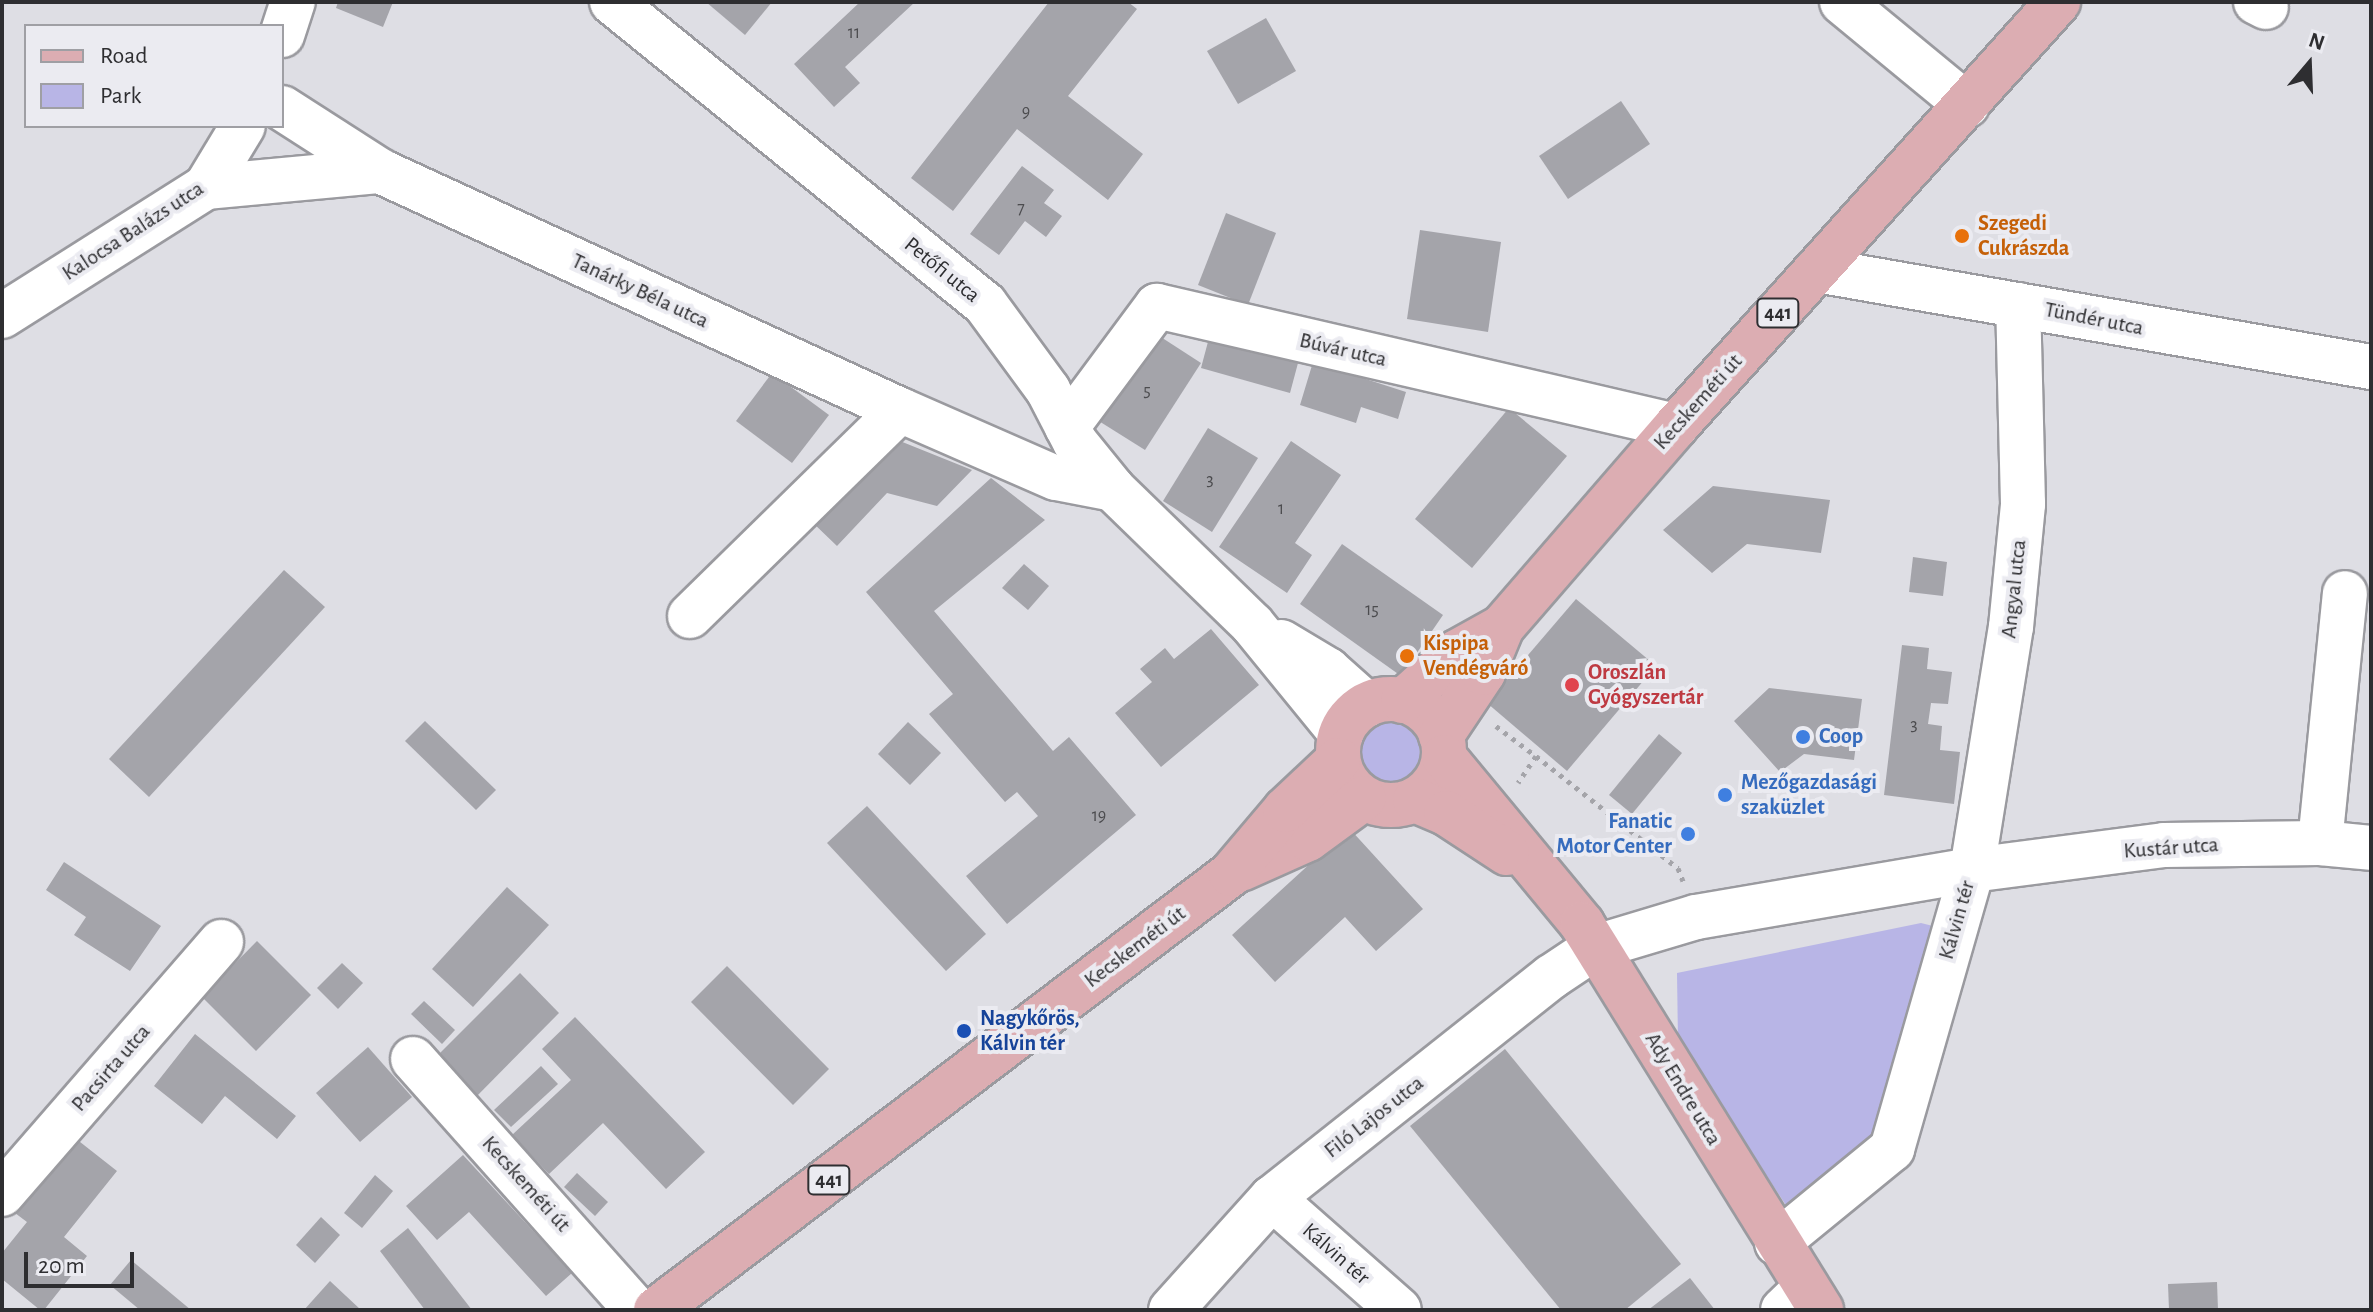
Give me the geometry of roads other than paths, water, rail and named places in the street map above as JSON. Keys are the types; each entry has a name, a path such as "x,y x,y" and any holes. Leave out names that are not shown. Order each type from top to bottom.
{"main road":[{"name":"Kecskeméti út","path":"1442,747 1483,673 1502,627 1676,426 2058,2"},
{"name":"Kecskeméti út","path":"656,1310 1231,874 1362,725 1457,652 1502,627"},
{"path":"1415,800 1389,806 1364,798 1347,781 1362,725 1426,714 1442,747"},
{"name":"441","path":"1415,800 1435,782 1442,747"},
{"name":"Ady Endre utca","path":"1442,747 1539,874 1582,924 1777,1243 1803,1303"},
{"name":"Kecskeméti út","path":"1231,874 1308,839 1364,798"},
{"name":"Ady Endre utca","path":"1415,800 1446,813 1539,874"}],"street":[{"path":"284,29 293,2"},
{"name":"Petőfi utca","path":"612,2 985,304 1048,390 1067,427 1113,489 1252,624 1328,670 1362,725"},
{"path":"1842,2 1967,105"},
{"name":"Tanárky Béla utca","path":"284,109 380,171 900,410 1056,478 1113,489"},
{"name":"Kalocsa Balázs utca","path":"2,316 206,187 242,128"},
{"name":"Tanárky Béla utca","path":"206,187 380,171"},
{"name":"Tündér utca","path":"1817,270 2237,346 2371,367"},
{"name":"Angyal utca","path":"1972,870 2011,627 2023,504 2018,305"},
{"name":"Búvár utca","path":"1067,427 1157,306 1676,426"},
{"path":"690,616 900,410"},
{"path":"2320,843 2345,593"},
{"name":"Kustár utca","path":"1972,870 2164,845 2320,843 2371,848"},
{"name":"Kálvin tér","path":"1596,947 1696,917 1972,870 1892,1149 1777,1243"},
{"name":"Pacsirta utca","path":"2,1194 221,942"},
{"name":"Filó Lajos utca","path":"1171,1310 1272,1198 1551,977 1596,947"},
{"name":"Kecskeméti út","path":"413,1059 637,1310"},
{"name":"Kálvin tér","path":"1272,1198 1399,1310"}],"place":[{"name":"Szegedi Cukrászda","path":"1962,236"},
{"name":"Kispipa Vendégváró","path":"1407,656"},
{"name":"Oroszlán Gyógyszertár","path":"1572,685"},
{"name":"Coop","path":"1803,737"},
{"name":"Mezőgazdasági szaküzlet","path":"1725,795"},
{"name":"Fanatic Motor Center","path":"1688,834"},
{"name":"Nagykőrös, Kálvin tér","path":"964,1031"}]}
